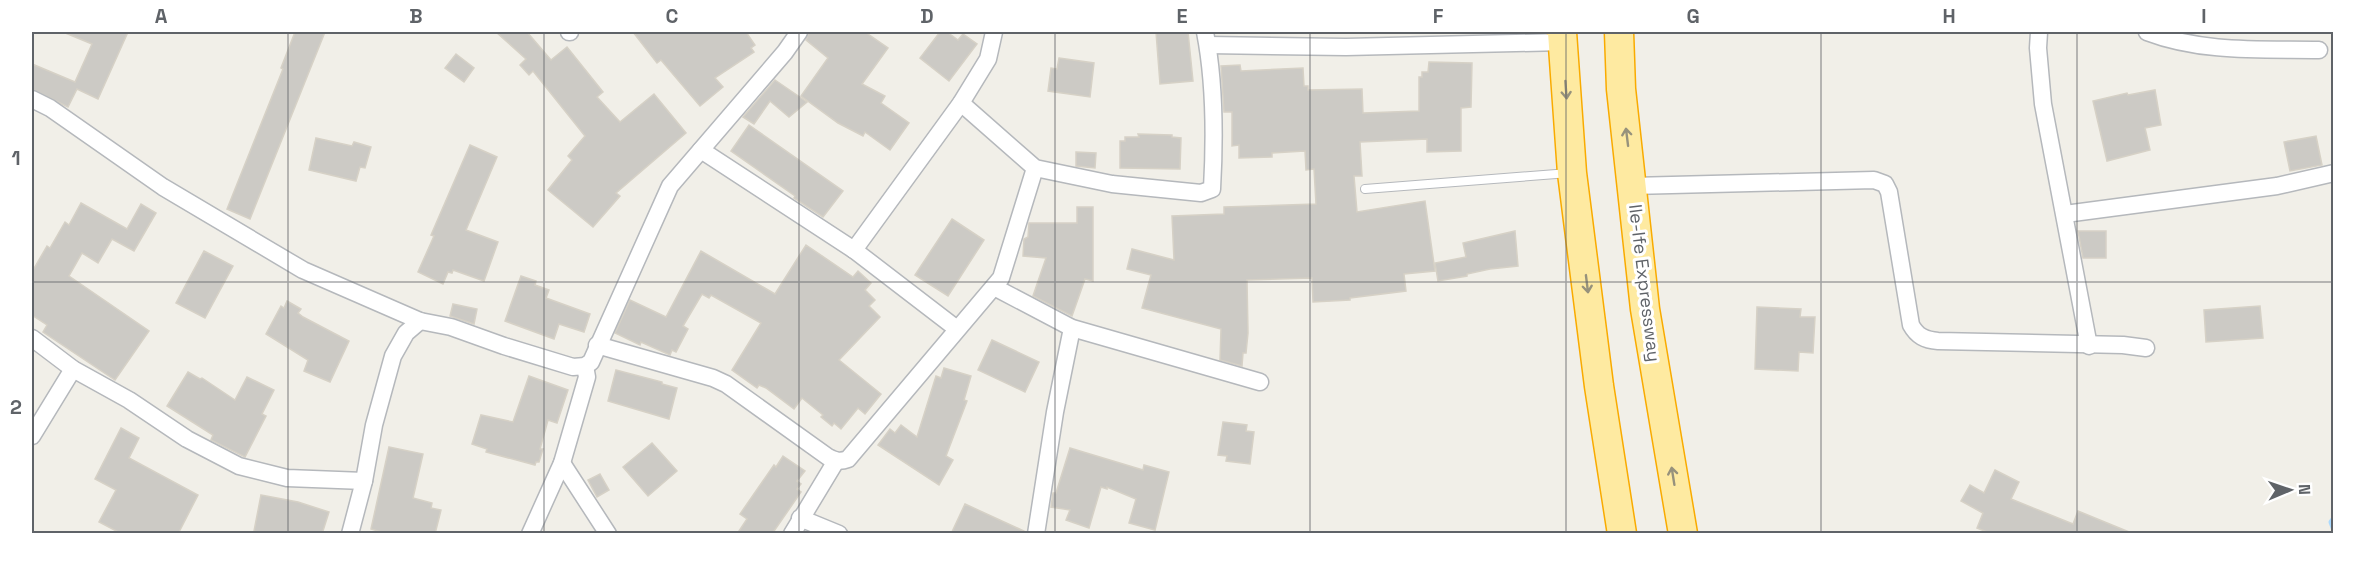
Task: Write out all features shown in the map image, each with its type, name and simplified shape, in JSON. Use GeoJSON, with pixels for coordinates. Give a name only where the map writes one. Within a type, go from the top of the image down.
{"type":"FeatureCollection","features":[{"type":"Feature","properties":{"kind":"highway","name":"Ile-Ife Expressway"},"geometry":{"type":"LineString","coordinates":[[1619,32],[1621,89],[1645,309],[1683,534]]}},
{"type":"Feature","properties":{"kind":"highway"},"geometry":{"type":"LineString","coordinates":[[1562,37],[1572,173],[1599,386],[1622,534]]}},
{"type":"Feature","properties":{"kind":"street"},"geometry":{"type":"LineString","coordinates":[[32,99],[50,108],[163,187],[303,270],[420,321],[451,327],[573,367],[585,366],[591,362],[670,186],[785,52],[799,32]]}},
{"type":"Feature","properties":{"kind":"street"},"geometry":{"type":"LineString","coordinates":[[854,250],[961,103],[988,59],[993,32]]}},
{"type":"Feature","properties":{"kind":"street"},"geometry":{"type":"LineString","coordinates":[[2039,32],[2043,104],[2089,346]]}},
{"type":"Feature","properties":{"kind":"street"},"geometry":{"type":"LineString","coordinates":[[2147,32],[2164,38],[2229,49],[2319,50]]}},
{"type":"Feature","properties":{"kind":"street"},"geometry":{"type":"LineString","coordinates":[[961,103],[1035,168],[1112,184],[1201,193],[1212,189],[1214,115],[1206,38],[1346,47],[1562,37]]}},
{"type":"Feature","properties":{"kind":"street"},"geometry":{"type":"LineString","coordinates":[[701,150],[854,250],[957,328]]}},
{"type":"Feature","properties":{"kind":"street"},"geometry":{"type":"LineString","coordinates":[[597,345],[720,381],[836,461],[848,459],[1001,278],[1035,168]]}},
{"type":"Feature","properties":{"kind":"street"},"geometry":{"type":"LineString","coordinates":[[2065,214],[2277,186],[2334,173]]}},
{"type":"Feature","properties":{"kind":"street"},"geometry":{"type":"LineString","coordinates":[[1632,186],[1874,180],[1886,184],[1889,192],[1911,325],[1916,335],[1929,341],[2146,348]]}},
{"type":"Feature","properties":{"kind":"street"},"geometry":{"type":"LineString","coordinates":[[994,286],[1072,328],[1260,382]]}},
{"type":"Feature","properties":{"kind":"street"},"geometry":{"type":"LineString","coordinates":[[350,534],[364,481],[374,425],[393,356],[406,333],[420,321]]}},
{"type":"Feature","properties":{"kind":"street"},"geometry":{"type":"LineString","coordinates":[[1036,534],[1055,412],[1072,328]]}},
{"type":"Feature","properties":{"kind":"street"},"geometry":{"type":"LineString","coordinates":[[32,338],[74,369],[129,400],[187,439],[239,466],[287,478],[364,481]]}},
{"type":"Feature","properties":{"kind":"street"},"geometry":{"type":"LineString","coordinates":[[530,534],[562,463],[587,377],[585,366]]}},
{"type":"Feature","properties":{"kind":"street"},"geometry":{"type":"LineString","coordinates":[[32,436],[74,369]]}},
{"type":"Feature","properties":{"kind":"street"},"geometry":{"type":"LineString","coordinates":[[792,534],[836,461]]}},
{"type":"Feature","properties":{"kind":"street"},"geometry":{"type":"LineString","coordinates":[[562,463],[608,534]]}},
{"type":"Feature","properties":{"kind":"street"},"geometry":{"type":"LineString","coordinates":[[800,518],[838,534]]}},
{"type":"Feature","properties":{"kind":"lane"},"geometry":{"type":"LineString","coordinates":[[1365,189],[1572,173]]}},
{"type":"Feature","properties":{"kind":"building"},"geometry":{"type":"Polygon","coordinates":[[[63,32],[128,32],[98,99],[77,89],[68,107],[32,89],[32,64],[75,82],[92,44],[63,32]]]}},
{"type":"Feature","properties":{"kind":"building"},"geometry":{"type":"Polygon","coordinates":[[[295,32],[325,32],[250,219],[227,209],[283,69],[281,68],[295,32]]]}},
{"type":"Feature","properties":{"kind":"building"},"geometry":{"type":"Polygon","coordinates":[[[496,32],[527,32],[551,60],[567,47],[603,92],[597,97],[620,122],[654,94],[686,133],[616,193],[620,196],[593,227],[548,190],[572,160],[568,156],[585,136],[533,71],[529,75],[520,65],[526,59],[496,32]]]}},
{"type":"Feature","properties":{"kind":"building"},"geometry":{"type":"Polygon","coordinates":[[[633,32],[746,32],[755,45],[751,48],[754,52],[715,78],[723,87],[700,106],[661,60],[657,63],[633,32]]]}},
{"type":"Feature","properties":{"kind":"building"},"geometry":{"type":"Polygon","coordinates":[[[809,32],[865,32],[888,48],[862,84],[885,96],[881,103],[909,123],[890,150],[865,132],[863,136],[838,123],[801,96],[828,58],[806,40],[809,32]]]}},
{"type":"Feature","properties":{"kind":"building"},"geometry":{"type":"Polygon","coordinates":[[[940,32],[947,32],[958,40],[963,34],[977,44],[949,81],[920,58],[940,32]]]}},
{"type":"Feature","properties":{"kind":"building"},"geometry":{"type":"Polygon","coordinates":[[[1156,32],[1188,32],[1193,81],[1160,84],[1156,32]]]}},
{"type":"Feature","properties":{"kind":"building"},"geometry":{"type":"Polygon","coordinates":[[[456,54],[474,68],[464,82],[445,68],[456,54]]]}},
{"type":"Feature","properties":{"kind":"building"},"geometry":{"type":"Polygon","coordinates":[[[1059,58],[1094,63],[1090,97],[1048,91],[1051,68],[1057,69],[1059,58]]]}},
{"type":"Feature","properties":{"kind":"building"},"geometry":{"type":"Polygon","coordinates":[[[1429,62],[1472,63],[1471,107],[1461,108],[1461,151],[1427,152],[1427,139],[1360,142],[1362,176],[1354,176],[1357,212],[1425,201],[1435,271],[1404,274],[1406,291],[1350,298],[1350,300],[1313,302],[1312,278],[1247,280],[1248,333],[1242,366],[1220,360],[1221,329],[1142,308],[1151,275],[1127,269],[1132,249],[1174,260],[1172,216],[1224,214],[1224,207],[1316,204],[1314,169],[1306,170],[1305,151],[1272,153],[1272,157],[1239,158],[1239,145],[1232,146],[1232,112],[1224,112],[1221,66],[1240,65],[1241,71],[1303,68],[1304,86],[1308,86],[1308,90],[1362,89],[1363,113],[1419,111],[1419,77],[1422,77],[1422,72],[1428,72],[1429,62]]]}},
{"type":"Feature","properties":{"kind":"building"},"geometry":{"type":"Polygon","coordinates":[[[775,80],[807,102],[789,117],[770,101],[754,124],[743,117],[775,80]]]}},
{"type":"Feature","properties":{"kind":"building"},"geometry":{"type":"Polygon","coordinates":[[[2155,90],[2161,125],[2145,128],[2150,150],[2107,161],[2093,101],[2127,93],[2128,95],[2155,90]]]}},
{"type":"Feature","properties":{"kind":"building"},"geometry":{"type":"Polygon","coordinates":[[[749,125],[843,191],[823,217],[731,151],[749,125]]]}},
{"type":"Feature","properties":{"kind":"building"},"geometry":{"type":"Polygon","coordinates":[[[1138,134],[1172,135],[1172,137],[1181,138],[1180,169],[1120,168],[1120,141],[1125,141],[1125,137],[1139,137],[1138,134]]]}},
{"type":"Feature","properties":{"kind":"building"},"geometry":{"type":"Polygon","coordinates":[[[2316,136],[2322,165],[2290,171],[2284,142],[2316,136]]]}},
{"type":"Feature","properties":{"kind":"building"},"geometry":{"type":"Polygon","coordinates":[[[316,138],[352,146],[354,142],[371,147],[365,168],[360,167],[356,181],[309,170],[316,138]]]}},
{"type":"Feature","properties":{"kind":"building"},"geometry":{"type":"Polygon","coordinates":[[[470,145],[497,157],[466,230],[498,242],[484,281],[453,270],[452,273],[448,272],[443,284],[418,272],[434,236],[431,235],[470,145]]]}},
{"type":"Feature","properties":{"kind":"building"},"geometry":{"type":"Polygon","coordinates":[[[1076,152],[1096,153],[1095,168],[1076,166],[1076,152]]]}},
{"type":"Feature","properties":{"kind":"building"},"geometry":{"type":"Polygon","coordinates":[[[81,203],[127,229],[141,204],[156,213],[134,251],[112,239],[98,263],[82,253],[69,276],[149,331],[115,380],[43,332],[47,325],[32,315],[32,272],[47,246],[50,248],[65,222],[69,225],[81,203]]]}},
{"type":"Feature","properties":{"kind":"building"},"geometry":{"type":"Polygon","coordinates":[[[1077,207],[1093,207],[1093,281],[1085,279],[1072,316],[1033,296],[1046,258],[1023,256],[1024,239],[1028,237],[1029,223],[1077,223],[1077,207]]]}},
{"type":"Feature","properties":{"kind":"building"},"geometry":{"type":"Polygon","coordinates":[[[952,219],[984,240],[948,296],[915,275],[952,219]]]}},
{"type":"Feature","properties":{"kind":"building"},"geometry":{"type":"Polygon","coordinates":[[[1515,231],[1518,266],[1490,269],[1438,281],[1435,263],[1466,257],[1463,243],[1515,231]]]}},
{"type":"Feature","properties":{"kind":"building"},"geometry":{"type":"Polygon","coordinates":[[[2078,231],[2106,231],[2106,258],[2083,258],[2078,231]]]}},
{"type":"Feature","properties":{"kind":"building"},"geometry":{"type":"Polygon","coordinates":[[[806,245],[853,277],[858,271],[871,283],[865,290],[875,300],[869,306],[880,317],[839,360],[881,394],[865,414],[858,408],[841,429],[834,423],[832,426],[821,417],[823,415],[802,398],[794,409],[766,388],[759,385],[757,388],[732,370],[761,323],[711,295],[709,298],[702,294],[683,326],[688,329],[676,352],[672,350],[670,355],[641,342],[640,345],[615,333],[630,300],[666,317],[701,251],[775,294],[806,245]]]}},
{"type":"Feature","properties":{"kind":"building"},"geometry":{"type":"Polygon","coordinates":[[[204,251],[233,266],[205,318],[176,303],[204,251]]]}},
{"type":"Feature","properties":{"kind":"building"},"geometry":{"type":"Polygon","coordinates":[[[521,276],[536,281],[535,285],[549,290],[546,298],[590,314],[584,332],[559,324],[554,339],[505,321],[521,276]]]}},
{"type":"Feature","properties":{"kind":"building"},"geometry":{"type":"Polygon","coordinates":[[[287,301],[301,309],[298,313],[303,317],[349,341],[330,382],[304,371],[308,360],[266,334],[281,306],[284,308],[287,301]]]}},
{"type":"Feature","properties":{"kind":"building"},"geometry":{"type":"Polygon","coordinates":[[[453,304],[477,309],[474,324],[450,316],[453,304]]]}},
{"type":"Feature","properties":{"kind":"building"},"geometry":{"type":"Polygon","coordinates":[[[2260,306],[2263,338],[2206,342],[2204,310],[2260,306]]]}},
{"type":"Feature","properties":{"kind":"building"},"geometry":{"type":"Polygon","coordinates":[[[1757,307],[1801,309],[1800,317],[1815,317],[1813,353],[1799,352],[1798,371],[1755,369],[1757,307]]]}},
{"type":"Feature","properties":{"kind":"building"},"geometry":{"type":"Polygon","coordinates":[[[992,340],[1039,362],[1025,392],[978,370],[992,340]]]}},
{"type":"Feature","properties":{"kind":"building"},"geometry":{"type":"Polygon","coordinates":[[[944,368],[971,376],[964,400],[967,401],[946,456],[953,460],[939,485],[878,445],[890,429],[895,433],[901,425],[917,437],[936,376],[941,378],[944,368]]]}},
{"type":"Feature","properties":{"kind":"building"},"geometry":{"type":"Polygon","coordinates":[[[616,370],[677,388],[669,419],[608,401],[616,370]]]}},
{"type":"Feature","properties":{"kind":"building"},"geometry":{"type":"Polygon","coordinates":[[[188,372],[202,378],[235,400],[247,377],[274,390],[262,414],[266,416],[245,457],[211,440],[213,435],[167,406],[188,372]]]}},
{"type":"Feature","properties":{"kind":"building"},"geometry":{"type":"Polygon","coordinates":[[[529,376],[568,390],[557,423],[548,420],[540,449],[543,449],[539,462],[535,465],[486,452],[487,449],[472,444],[481,415],[513,422],[529,376]]]}},
{"type":"Feature","properties":{"kind":"building"},"geometry":{"type":"Polygon","coordinates":[[[1223,422],[1247,425],[1246,431],[1254,432],[1250,464],[1226,461],[1227,456],[1218,455],[1223,422]]]}},
{"type":"Feature","properties":{"kind":"building"},"geometry":{"type":"Polygon","coordinates":[[[121,428],[139,438],[129,458],[198,495],[178,534],[122,534],[99,522],[116,490],[95,479],[121,428]]]}},
{"type":"Feature","properties":{"kind":"building"},"geometry":{"type":"Polygon","coordinates":[[[652,443],[677,471],[648,496],[623,467],[652,443]]]}},
{"type":"Feature","properties":{"kind":"building"},"geometry":{"type":"Polygon","coordinates":[[[389,447],[423,454],[413,498],[432,503],[431,508],[441,510],[435,534],[388,534],[371,529],[389,447]]]}},
{"type":"Feature","properties":{"kind":"building"},"geometry":{"type":"Polygon","coordinates":[[[1070,448],[1143,470],[1144,465],[1169,472],[1155,530],[1129,523],[1136,499],[1107,487],[1107,489],[1101,487],[1089,528],[1066,520],[1070,510],[1051,507],[1053,493],[1056,493],[1070,448]]]}},
{"type":"Feature","properties":{"kind":"building"},"geometry":{"type":"Polygon","coordinates":[[[783,456],[805,471],[797,481],[801,484],[797,489],[801,492],[772,534],[737,534],[747,519],[740,514],[774,465],[776,467],[783,456]]]}},
{"type":"Feature","properties":{"kind":"building"},"geometry":{"type":"Polygon","coordinates":[[[1995,470],[2019,482],[2011,499],[2073,524],[2078,511],[2134,534],[1992,534],[1977,528],[1983,513],[1961,501],[1970,485],[1984,493],[1995,470]]]}},
{"type":"Feature","properties":{"kind":"building"},"geometry":{"type":"Polygon","coordinates":[[[600,474],[609,490],[597,497],[588,480],[600,474]]]}},
{"type":"Feature","properties":{"kind":"building"},"geometry":{"type":"Polygon","coordinates":[[[261,495],[298,502],[329,512],[322,534],[265,534],[254,531],[261,495]]]}},
{"type":"Feature","properties":{"kind":"building"},"geometry":{"type":"Polygon","coordinates":[[[965,504],[1026,532],[1026,534],[951,534],[965,504]]]}},
{"type":"Feature","properties":{"kind":"waterway"},"geometry":{"type":"LineString","coordinates":[[2334,518],[2331,522],[2334,530]]}}]}
